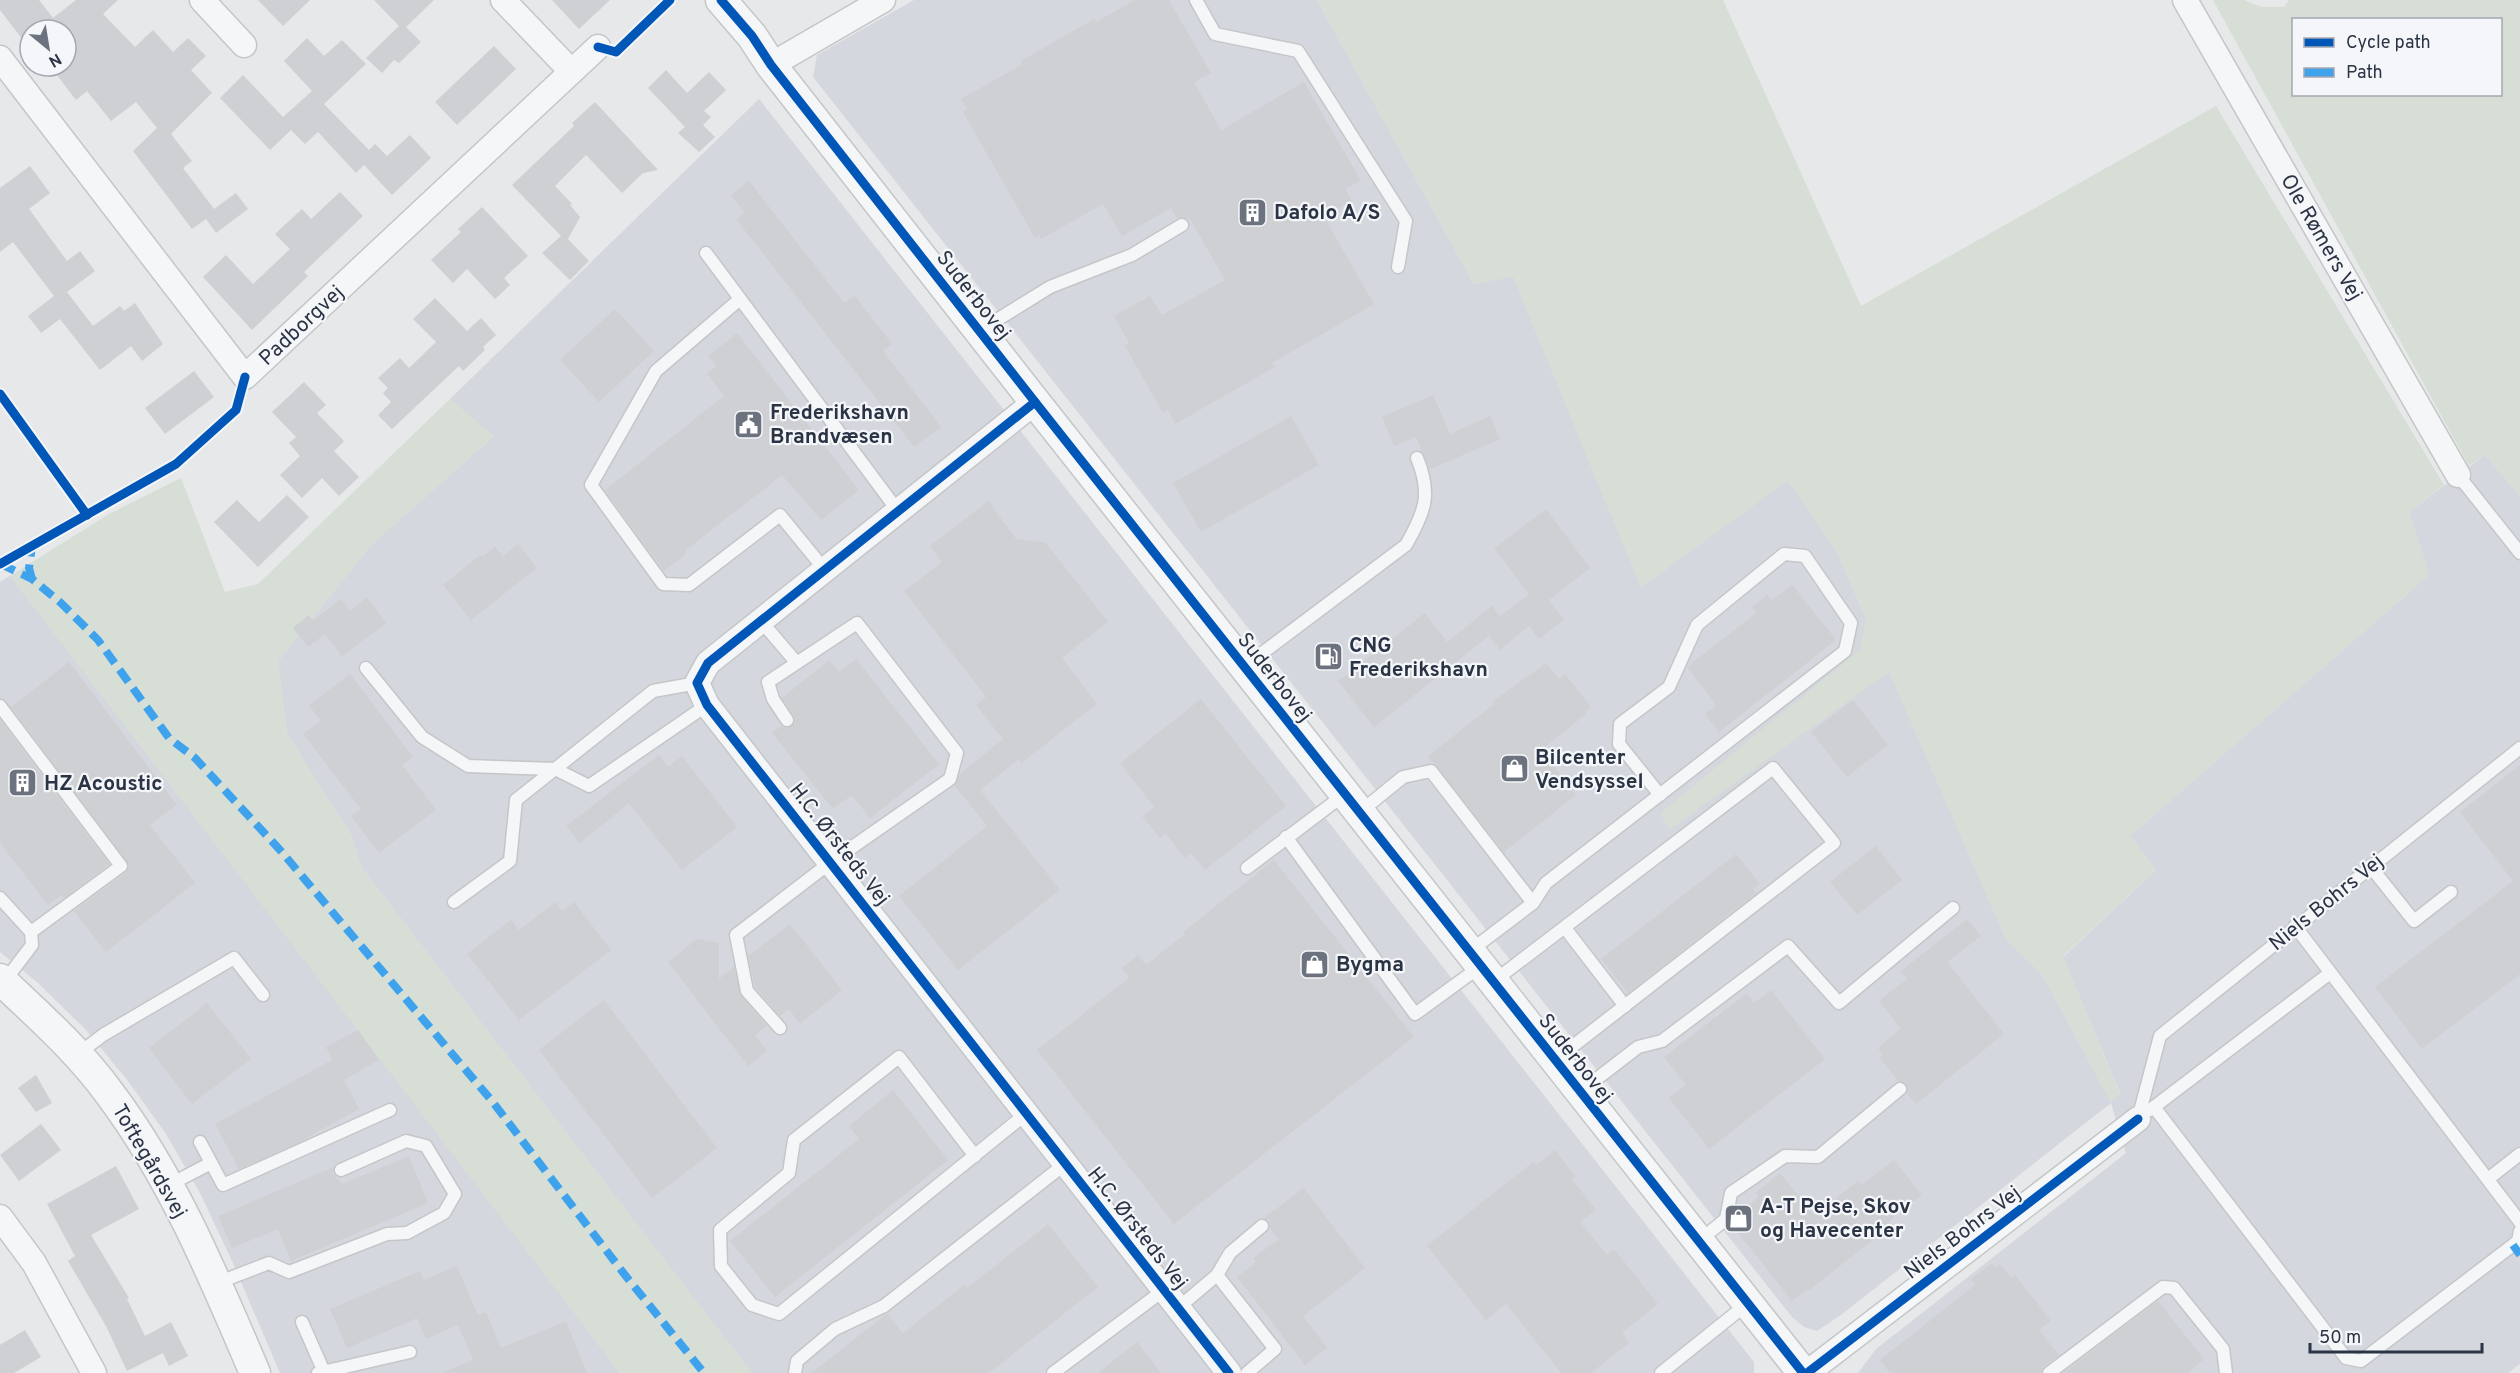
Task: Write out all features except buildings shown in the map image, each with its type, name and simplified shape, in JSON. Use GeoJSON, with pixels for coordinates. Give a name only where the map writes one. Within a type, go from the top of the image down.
{"type":"FeatureCollection","features":[{"type":"Feature","properties":{"kind":"street"},"geometry":{"type":"LineString","coordinates":[[202,0],[244,45]]}},
{"type":"Feature","properties":{"kind":"street"},"geometry":{"type":"LineString","coordinates":[[503,0],[571,70]]}},
{"type":"Feature","properties":{"kind":"street","name":"Suderbovej"},"geometry":{"type":"LineString","coordinates":[[721,0],[752,36],[771,65],[1244,667],[1805,1373]]}},
{"type":"Feature","properties":{"kind":"street"},"geometry":{"type":"LineString","coordinates":[[771,65],[883,0]]}},
{"type":"Feature","properties":{"kind":"street","name":"Ole Rømers Vej"},"geometry":{"type":"LineString","coordinates":[[2185,0],[2458,475]]}},
{"type":"Feature","properties":{"kind":"street","name":"Padborgvej"},"geometry":{"type":"LineString","coordinates":[[0,58],[245,377],[598,47]]}},
{"type":"Feature","properties":{"kind":"street"},"geometry":{"type":"LineString","coordinates":[[697,682],[708,663],[1035,402]]}},
{"type":"Feature","properties":{"kind":"street","name":"H.C. Ørsteds Vej"},"geometry":{"type":"LineString","coordinates":[[697,682],[707,705],[1229,1373]]}},
{"type":"Feature","properties":{"kind":"street","name":"Toftegårdsvej"},"geometry":{"type":"LineString","coordinates":[[2,980],[77,1055],[110,1093],[147,1149],[217,1283],[255,1373]]}},
{"type":"Feature","properties":{"kind":"street","name":"Niels Bohrs Vej"},"geometry":{"type":"LineString","coordinates":[[1805,1373],[2146,1113]]}},
{"type":"Feature","properties":{"kind":"street"},"geometry":{"type":"LineString","coordinates":[[0,1218],[34,1263],[94,1373]]}},
{"type":"Feature","properties":{"kind":"lane"},"geometry":{"type":"LineString","coordinates":[[1196,0],[1215,34],[1298,51],[1406,220],[1398,267]]}},
{"type":"Feature","properties":{"kind":"lane"},"geometry":{"type":"LineString","coordinates":[[979,331],[1050,287],[1132,255],[1182,225]]}},
{"type":"Feature","properties":{"kind":"lane"},"geometry":{"type":"LineString","coordinates":[[706,253],[898,511]]}},
{"type":"Feature","properties":{"kind":"lane"},"geometry":{"type":"LineString","coordinates":[[740,299],[656,371],[591,485],[663,584],[689,585],[780,516],[825,570]]}},
{"type":"Feature","properties":{"kind":"lane"},"geometry":{"type":"LineString","coordinates":[[1244,667],[1406,545],[1418,524],[1425,504],[1426,488],[1417,458]]}},
{"type":"Feature","properties":{"kind":"lane"},"geometry":{"type":"LineString","coordinates":[[2458,475],[2520,553]]}},
{"type":"Feature","properties":{"kind":"lane"},"geometry":{"type":"LineString","coordinates":[[1481,966],[1533,903],[1546,883],[1660,795],[1845,651],[1851,623],[1805,556],[1784,554],[1697,625],[1669,687],[1620,724],[1619,744],[1660,795]]}},
{"type":"Feature","properties":{"kind":"lane"},"geometry":{"type":"LineString","coordinates":[[761,621],[796,662]]}},
{"type":"Feature","properties":{"kind":"lane"},"geometry":{"type":"LineString","coordinates":[[780,1028],[747,992],[736,935],[831,862],[950,779],[957,753],[857,623],[768,682],[773,699],[787,720]]}},
{"type":"Feature","properties":{"kind":"lane"},"geometry":{"type":"LineString","coordinates":[[366,668],[422,737],[468,766],[555,769],[590,786],[707,705]]}},
{"type":"Feature","properties":{"kind":"lane"},"geometry":{"type":"LineString","coordinates":[[454,903],[510,861],[516,800],[653,691],[697,682]]}},
{"type":"Feature","properties":{"kind":"lane"},"geometry":{"type":"LineString","coordinates":[[0,706],[122,866],[31,932]]}},
{"type":"Feature","properties":{"kind":"lane","name":"Niels Bohrs Vej"},"geometry":{"type":"LineString","coordinates":[[2146,1113],[2160,1036],[2520,747]]}},
{"type":"Feature","properties":{"kind":"lane"},"geometry":{"type":"LineString","coordinates":[[1286,837],[1415,1014],[1481,966],[1564,928],[1773,768],[1834,843],[1555,1060]]}},
{"type":"Feature","properties":{"kind":"lane"},"geometry":{"type":"LineString","coordinates":[[1247,868],[1286,837],[1403,777],[1431,771],[1533,903]]}},
{"type":"Feature","properties":{"kind":"lane"},"geometry":{"type":"LineString","coordinates":[[2370,866],[2414,921],[2451,892]]}},
{"type":"Feature","properties":{"kind":"lane"},"geometry":{"type":"LineString","coordinates":[[0,898],[31,932],[32,945],[2,980]]}},
{"type":"Feature","properties":{"kind":"lane"},"geometry":{"type":"LineString","coordinates":[[1580,1092],[1638,1047],[1662,1041],[1788,946],[1839,1003],[1953,908]]}},
{"type":"Feature","properties":{"kind":"lane"},"geometry":{"type":"LineString","coordinates":[[2295,926],[2520,1222]]}},
{"type":"Feature","properties":{"kind":"lane"},"geometry":{"type":"LineString","coordinates":[[1564,928],[1625,1006]]}},
{"type":"Feature","properties":{"kind":"lane"},"geometry":{"type":"LineString","coordinates":[[77,1055],[103,1035],[234,958],[263,995]]}},
{"type":"Feature","properties":{"kind":"lane"},"geometry":{"type":"LineString","coordinates":[[2330,973],[2146,1113],[2346,1358],[2361,1361],[2518,1241],[2520,1231]]}},
{"type":"Feature","properties":{"kind":"lane"},"geometry":{"type":"LineString","coordinates":[[975,1156],[899,1057],[794,1140],[789,1173],[720,1230],[721,1266],[752,1305],[779,1314],[975,1156],[1027,1113]]}},
{"type":"Feature","properties":{"kind":"lane"},"geometry":{"type":"LineString","coordinates":[[1699,1241],[1726,1219],[1731,1193],[1785,1156],[1818,1157],[1900,1089]]}},
{"type":"Feature","properties":{"kind":"lane"},"geometry":{"type":"LineString","coordinates":[[200,1142],[223,1185],[390,1110]]}},
{"type":"Feature","properties":{"kind":"lane"},"geometry":{"type":"LineString","coordinates":[[217,1283],[269,1263],[289,1272],[387,1234],[407,1233],[444,1213],[455,1194],[426,1146],[406,1141],[341,1170]]}},
{"type":"Feature","properties":{"kind":"lane"},"geometry":{"type":"LineString","coordinates":[[2488,1179],[2520,1154]]}},
{"type":"Feature","properties":{"kind":"lane"},"geometry":{"type":"LineString","coordinates":[[168,1186],[211,1163]]}},
{"type":"Feature","properties":{"kind":"lane"},"geometry":{"type":"LineString","coordinates":[[795,1373],[797,1361],[835,1329],[884,1306],[1065,1164]]}},
{"type":"Feature","properties":{"kind":"lane"},"geometry":{"type":"LineString","coordinates":[[1053,1373],[1171,1299],[1217,1275],[1230,1253],[1262,1226]]}},
{"type":"Feature","properties":{"kind":"lane"},"geometry":{"type":"LineString","coordinates":[[1217,1275],[1275,1349],[1247,1373]]}},
{"type":"Feature","properties":{"kind":"lane"},"geometry":{"type":"LineString","coordinates":[[2049,1373],[2163,1287],[2174,1288],[2223,1349],[2226,1373]]}},
{"type":"Feature","properties":{"kind":"lane"},"geometry":{"type":"LineString","coordinates":[[1661,1373],[1748,1304]]}},
{"type":"Feature","properties":{"kind":"lane"},"geometry":{"type":"LineString","coordinates":[[302,1322],[321,1372],[410,1352]]}},
{"type":"Feature","properties":{"kind":"shaded area"},"geometry":{"type":"Polygon","coordinates":[[[914,0],[1317,0],[1474,284],[1513,276],[1641,587],[1788,480],[1838,554],[2006,939],[2042,974],[2111,1102],[2120,1093],[2063,957],[2156,870],[2130,836],[2429,575],[2409,512],[2485,455],[2520,496],[2520,1364],[2508,1373],[1858,1373],[1876,1349],[2126,1153],[2111,1103],[1841,1315],[1817,1331],[1804,1327],[1792,1317],[813,77],[817,55],[914,0]]]}},
{"type":"Feature","properties":{"kind":"shaded area"},"geometry":{"type":"Polygon","coordinates":[[[1317,0],[1723,0],[1861,306],[2216,106],[2444,485],[2409,512],[2429,575],[2130,836],[2156,870],[2063,956],[2120,1094],[2111,1102],[2042,974],[2006,939],[1889,672],[1669,830],[1660,813],[1860,650],[1866,618],[1838,554],[1788,480],[1641,588],[1513,277],[1474,284],[1317,0]]]}},
{"type":"Feature","properties":{"kind":"shaded area"},"geometry":{"type":"Polygon","coordinates":[[[2213,0],[2244,0],[2261,7],[2284,7],[2289,0],[2520,0],[2520,496],[2485,455],[2469,466],[2213,0]]]}},
{"type":"Feature","properties":{"kind":"shaded area"},"geometry":{"type":"Polygon","coordinates":[[[759,99],[1754,1362],[1754,1373],[752,1373],[744,1363],[361,867],[351,835],[287,734],[278,661],[372,544],[493,437],[450,399],[759,99]]]}},
{"type":"Feature","properties":{"kind":"shaded area"},"geometry":{"type":"Polygon","coordinates":[[[450,399],[494,436],[372,544],[278,661],[287,734],[351,835],[361,867],[752,1373],[620,1373],[10,576],[109,514],[181,478],[225,592],[258,584],[450,399]]]}},
{"type":"Feature","properties":{"kind":"shaded area"},"geometry":{"type":"Polygon","coordinates":[[[10,576],[233,864],[620,1373],[280,1373],[200,1193],[166,1134],[128,1081],[86,1030],[37,982],[0,952],[0,582],[10,576]]]}},
{"type":"Feature","properties":{"kind":"marked path"},"geometry":{"type":"LineString","coordinates":[[32,546],[29,568],[32,579]]}},
{"type":"Feature","properties":{"kind":"marked path"},"geometry":{"type":"LineString","coordinates":[[1,564],[32,579],[61,603],[98,640],[169,738],[195,758],[280,850],[492,1101],[625,1275],[704,1373]]}},
{"type":"Feature","properties":{"kind":"marked path"},"geometry":{"type":"LineString","coordinates":[[2513,1245],[2520,1255]]}},
{"type":"Feature","properties":{"kind":"cycle path"},"geometry":{"type":"LineString","coordinates":[[598,47],[616,52],[670,0]]}},
{"type":"Feature","properties":{"kind":"cycle path"},"geometry":{"type":"LineString","coordinates":[[721,0],[752,36],[771,65],[1035,402],[1803,1373]]}},
{"type":"Feature","properties":{"kind":"cycle path"},"geometry":{"type":"LineString","coordinates":[[0,564],[176,464],[236,410],[245,377]]}},
{"type":"Feature","properties":{"kind":"cycle path"},"geometry":{"type":"LineString","coordinates":[[0,394],[87,515]]}},
{"type":"Feature","properties":{"kind":"cycle path"},"geometry":{"type":"LineString","coordinates":[[1035,402],[708,663],[697,683],[707,705],[1229,1373]]}},
{"type":"Feature","properties":{"kind":"cycle path"},"geometry":{"type":"LineString","coordinates":[[1807,1373],[2138,1119]]}},
{"type":"Feature","properties":{"kind":"place","name":"Dafolo A/S"},"geometry":{"type":"Point","coordinates":[1253,212]}},
{"type":"Feature","properties":{"kind":"place","name":"Frederikshavn Brandvæsen"},"geometry":{"type":"Point","coordinates":[749,424]}},
{"type":"Feature","properties":{"kind":"place","name":"CNG Frederikshavn"},"geometry":{"type":"Point","coordinates":[1328,657]}},
{"type":"Feature","properties":{"kind":"place","name":"Bilcenter Vendsyssel"},"geometry":{"type":"Point","coordinates":[1514,769]}},
{"type":"Feature","properties":{"kind":"place","name":"HZ Acoustic"},"geometry":{"type":"Point","coordinates":[23,783]}},
{"type":"Feature","properties":{"kind":"place","name":"Bygma"},"geometry":{"type":"Point","coordinates":[1315,964]}},
{"type":"Feature","properties":{"kind":"place","name":"A-T Pejse, Skov og Havecenter"},"geometry":{"type":"Point","coordinates":[1739,1218]}}]}
